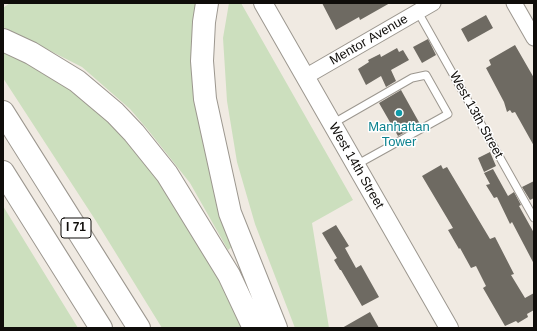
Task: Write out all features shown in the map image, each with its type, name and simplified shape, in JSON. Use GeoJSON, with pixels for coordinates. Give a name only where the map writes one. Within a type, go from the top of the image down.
{"type":"FeatureCollection","features":[{"type":"Feature","properties":{"kind":"highway"},"geometry":{"type":"LineString","coordinates":[[207,3],[204,22],[202,61],[205,99],[230,213],[276,328]]}},
{"type":"Feature","properties":{"kind":"highway"},"geometry":{"type":"LineString","coordinates":[[8,42],[31,52],[77,81],[115,113],[134,133],[167,174],[229,275],[254,328]]}},
{"type":"Feature","properties":{"kind":"highway","name":"I 71"},"geometry":{"type":"LineString","coordinates":[[8,120],[139,328]]}},
{"type":"Feature","properties":{"kind":"highway","name":"I 71"},"geometry":{"type":"LineString","coordinates":[[3,172],[100,328]]}},
{"type":"Feature","properties":{"kind":"street","name":"West 14th Street"},"geometry":{"type":"LineString","coordinates":[[263,3],[449,328]]}},
{"type":"Feature","properties":{"kind":"street","name":"Mentor Avenue"},"geometry":{"type":"LineString","coordinates":[[305,77],[433,3]]}},
{"type":"Feature","properties":{"kind":"street"},"geometry":{"type":"LineString","coordinates":[[514,3],[534,38]]}},
{"type":"Feature","properties":{"kind":"lane","name":"West 13th Street"},"geometry":{"type":"LineString","coordinates":[[418,12],[534,218]]}},
{"type":"Feature","properties":{"kind":"lane"},"geometry":{"type":"LineString","coordinates":[[332,124],[412,78],[426,75],[448,114],[355,165]]}},
{"type":"Feature","properties":{"kind":"green space"},"geometry":{"type":"Polygon","coordinates":[[[10,3],[197,3],[234,245],[228,250],[190,183],[130,109],[82,67],[3,27],[3,8],[10,3]]]}},
{"type":"Feature","properties":{"kind":"green space"},"geometry":{"type":"Polygon","coordinates":[[[229,3],[241,3],[353,200],[312,223],[329,328],[295,328],[255,224],[237,162],[227,101],[223,38],[229,3]]]}},
{"type":"Feature","properties":{"kind":"green space"},"geometry":{"type":"Polygon","coordinates":[[[3,50],[53,74],[101,112],[155,172],[200,239],[246,328],[162,328],[96,221],[3,78],[3,50]]]}},
{"type":"Feature","properties":{"kind":"green space"},"geometry":{"type":"Polygon","coordinates":[[[3,206],[78,328],[3,328],[3,206]]]}},
{"type":"Feature","properties":{"kind":"building"},"geometry":{"type":"Polygon","coordinates":[[[322,3],[390,3],[360,20],[359,17],[336,30],[322,3]]]}},
{"type":"Feature","properties":{"kind":"building"},"geometry":{"type":"Polygon","coordinates":[[[486,15],[493,28],[468,42],[461,29],[486,15]]]}},
{"type":"Feature","properties":{"kind":"building"},"geometry":{"type":"Polygon","coordinates":[[[428,39],[436,55],[422,63],[413,47],[428,39]]]}},
{"type":"Feature","properties":{"kind":"building"},"geometry":{"type":"Polygon","coordinates":[[[515,45],[534,78],[534,146],[515,112],[512,113],[510,110],[507,112],[504,102],[486,68],[491,65],[489,60],[515,45]]]}},
{"type":"Feature","properties":{"kind":"building"},"geometry":{"type":"Polygon","coordinates":[[[397,48],[399,52],[403,50],[409,60],[391,70],[396,81],[386,87],[381,76],[366,85],[358,69],[369,62],[368,60],[380,54],[381,57],[397,48]]]}},
{"type":"Feature","properties":{"kind":"building","name":"Manhattan Tower"},"geometry":{"type":"Polygon","coordinates":[[[401,90],[420,124],[398,136],[379,103],[401,90]]]}},
{"type":"Feature","properties":{"kind":"building"},"geometry":{"type":"Polygon","coordinates":[[[490,152],[496,166],[484,172],[478,158],[490,152]]]}},
{"type":"Feature","properties":{"kind":"building"},"geometry":{"type":"Polygon","coordinates":[[[441,165],[443,169],[447,167],[490,239],[495,237],[514,274],[511,275],[525,298],[534,293],[534,310],[527,314],[528,317],[518,323],[516,321],[505,326],[483,288],[486,286],[476,266],[471,268],[448,230],[453,228],[422,176],[441,165]]]}},
{"type":"Feature","properties":{"kind":"building"},"geometry":{"type":"Polygon","coordinates":[[[493,169],[508,196],[514,192],[521,205],[519,206],[534,233],[534,264],[512,222],[510,224],[497,197],[494,198],[486,185],[490,184],[484,173],[493,169]]]}},
{"type":"Feature","properties":{"kind":"building"},"geometry":{"type":"Polygon","coordinates":[[[534,181],[534,198],[530,200],[522,187],[534,181]]]}},
{"type":"Feature","properties":{"kind":"building"},"geometry":{"type":"Polygon","coordinates":[[[336,225],[349,246],[345,248],[356,268],[361,265],[379,297],[362,306],[334,260],[337,258],[322,233],[336,225]]]}},
{"type":"Feature","properties":{"kind":"building"},"geometry":{"type":"Polygon","coordinates":[[[370,312],[379,328],[342,328],[370,312]]]}},
{"type":"Feature","properties":{"kind":"place","name":"Manhattan Tower"},"geometry":{"type":"Point","coordinates":[399,113]}}]}
